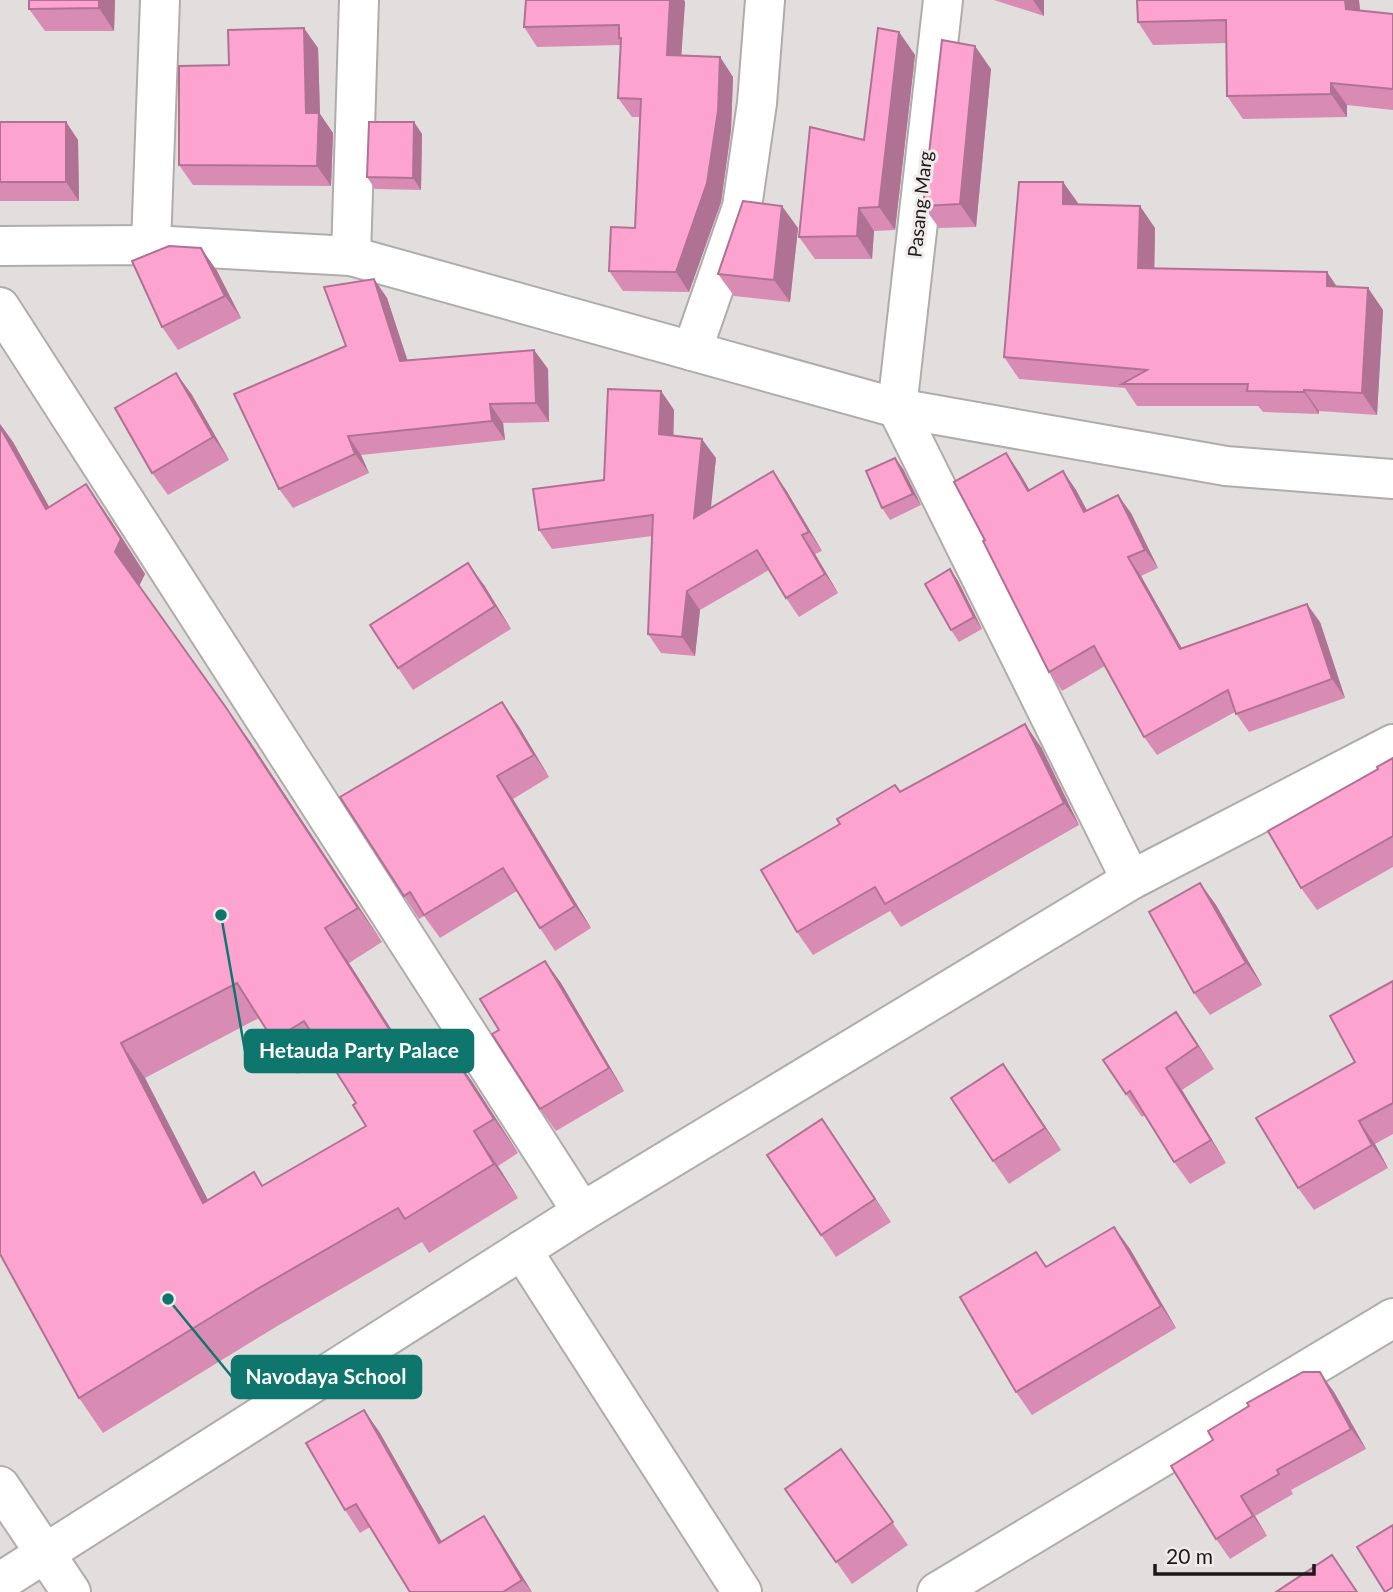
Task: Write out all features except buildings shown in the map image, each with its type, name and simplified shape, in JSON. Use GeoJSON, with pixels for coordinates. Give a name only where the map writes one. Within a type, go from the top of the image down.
{"type":"FeatureCollection","features":[{"type":"Feature","properties":{"kind":"street"},"geometry":{"type":"LineString","coordinates":[[151,245],[160,0]]}},
{"type":"Feature","properties":{"kind":"street"},"geometry":{"type":"LineString","coordinates":[[352,256],[359,0]]}},
{"type":"Feature","properties":{"kind":"street"},"geometry":{"type":"LineString","coordinates":[[692,351],[742,207],[757,103],[765,0]]}},
{"type":"Feature","properties":{"kind":"street","name":"Pasang Marg"},"geometry":{"type":"LineString","coordinates":[[897,408],[943,0]]}},
{"type":"Feature","properties":{"kind":"street"},"geometry":{"type":"LineString","coordinates":[[0,246],[151,245],[352,256],[897,408],[1226,466],[1393,479]]}},
{"type":"Feature","properties":{"kind":"street"},"geometry":{"type":"LineString","coordinates":[[0,307],[582,1212]]}},
{"type":"Feature","properties":{"kind":"street"},"geometry":{"type":"LineString","coordinates":[[897,408],[1131,880]]}},
{"type":"Feature","properties":{"kind":"street"},"geometry":{"type":"LineString","coordinates":[[0,1582],[582,1212],[1131,880],[1393,744]]}},
{"type":"Feature","properties":{"kind":"street"},"geometry":{"type":"LineString","coordinates":[[522,1250],[742,1592]]}},
{"type":"Feature","properties":{"kind":"street"},"geometry":{"type":"LineString","coordinates":[[937,1592],[1393,1318]]}},
{"type":"Feature","properties":{"kind":"street"},"geometry":{"type":"LineString","coordinates":[[0,1486],[71,1592]]}},
{"type":"Feature","properties":{"kind":"place","name":"Hetauda Party Palace"},"geometry":{"type":"Point","coordinates":[221,915]}},
{"type":"Feature","properties":{"kind":"place","name":"Navodaya School"},"geometry":{"type":"Point","coordinates":[168,1299]}}]}
